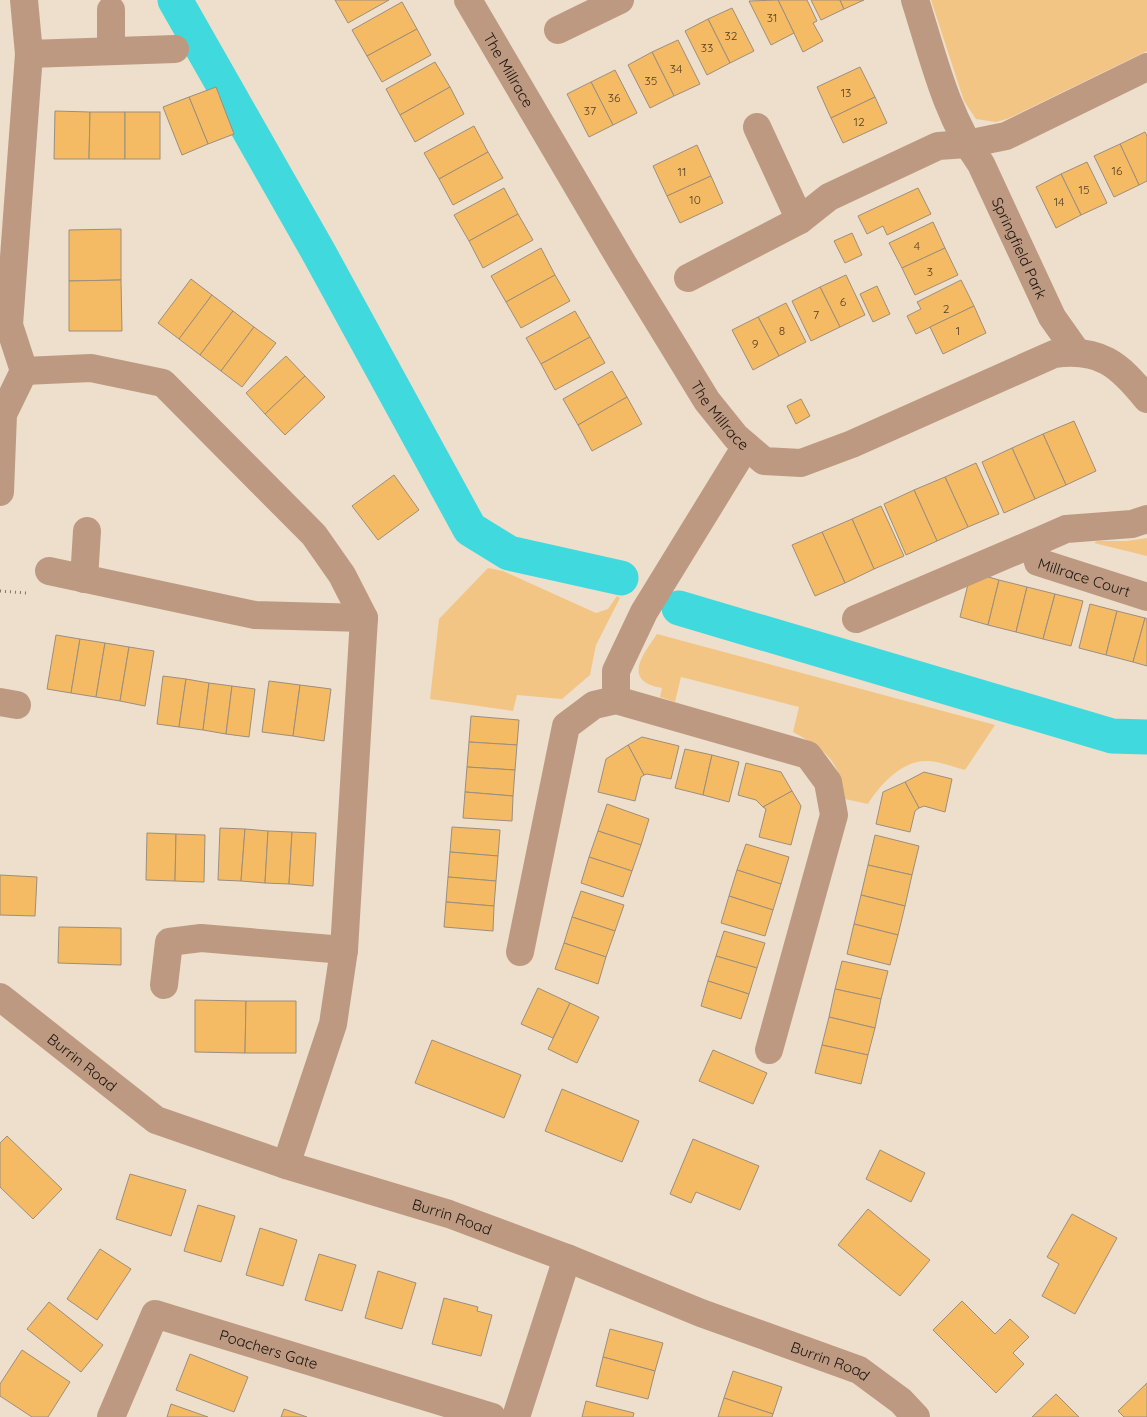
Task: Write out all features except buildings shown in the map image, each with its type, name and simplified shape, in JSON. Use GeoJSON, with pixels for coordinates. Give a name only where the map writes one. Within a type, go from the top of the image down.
{"type":"FeatureCollection","features":[{"type":"Feature","properties":{"kind":"street"},"geometry":{"type":"LineString","coordinates":[[0,492],[3,414],[24,371],[9,325],[29,54],[24,0]]}},
{"type":"Feature","properties":{"kind":"street","name":"The Millrace"},"geometry":{"type":"LineString","coordinates":[[468,0],[622,262],[708,401],[736,437],[764,461],[801,463],[852,444],[1054,354],[1076,351],[1108,359],[1134,383],[1147,399]]}},
{"type":"Feature","properties":{"kind":"street"},"geometry":{"type":"LineString","coordinates":[[558,30],[620,0]]}},
{"type":"Feature","properties":{"kind":"street","name":"Springfield Park"},"geometry":{"type":"LineString","coordinates":[[915,0],[954,119],[967,144],[981,164],[1052,317],[1076,351]]}},
{"type":"Feature","properties":{"kind":"street"},"geometry":{"type":"LineString","coordinates":[[111,10],[111,51]]}},
{"type":"Feature","properties":{"kind":"street"},"geometry":{"type":"LineString","coordinates":[[29,54],[175,49]]}},
{"type":"Feature","properties":{"kind":"street"},"geometry":{"type":"LineString","coordinates":[[688,278],[800,220],[828,197],[938,146],[967,144],[1006,136],[1147,67]]}},
{"type":"Feature","properties":{"kind":"street"},"geometry":{"type":"LineString","coordinates":[[757,127],[800,220]]}},
{"type":"Feature","properties":{"kind":"street"},"geometry":{"type":"LineString","coordinates":[[24,371],[91,368],[164,384],[314,535],[342,576],[364,618],[344,950],[333,1024],[286,1165]]}},
{"type":"Feature","properties":{"kind":"street"},"geometry":{"type":"LineString","coordinates":[[616,700],[616,672],[644,612],[668,569],[746,446]]}},
{"type":"Feature","properties":{"kind":"street","name":"Millrace Court"},"geometry":{"type":"LineString","coordinates":[[1147,519],[1132,524],[1066,529],[1034,543],[1038,562],[1147,597]]}},
{"type":"Feature","properties":{"kind":"street"},"geometry":{"type":"LineString","coordinates":[[84,579],[87,531]]}},
{"type":"Feature","properties":{"kind":"street"},"geometry":{"type":"LineString","coordinates":[[856,619],[1034,543]]}},
{"type":"Feature","properties":{"kind":"street"},"geometry":{"type":"LineString","coordinates":[[49,571],[255,615],[364,618]]}},
{"type":"Feature","properties":{"kind":"street"},"geometry":{"type":"LineString","coordinates":[[520,952],[566,726],[594,704],[616,700],[808,755],[828,782],[834,815],[769,1050]]}},
{"type":"Feature","properties":{"kind":"street"},"geometry":{"type":"LineString","coordinates":[[164,985],[169,942],[201,938],[344,950]]}},
{"type":"Feature","properties":{"kind":"street","name":"Burrin Road"},"geometry":{"type":"LineString","coordinates":[[0,997],[156,1120],[286,1165],[449,1214],[567,1258],[701,1313],[859,1370],[901,1401],[916,1417]]}},
{"type":"Feature","properties":{"kind":"street"},"geometry":{"type":"LineString","coordinates":[[516,1417],[567,1258]]}},
{"type":"Feature","properties":{"kind":"street","name":"Poachers Gate"},"geometry":{"type":"LineString","coordinates":[[111,1417],[155,1314],[492,1417]]}},
{"type":"Feature","properties":{"kind":"shaded area"},"geometry":{"type":"Polygon","coordinates":[[[931,0],[1147,0],[1147,51],[1007,119],[996,122],[976,119],[964,101],[931,0]]]}},
{"type":"Feature","properties":{"kind":"shaded area"},"geometry":{"type":"Polygon","coordinates":[[[1147,538],[1147,556],[1094,543],[1097,541],[1127,541],[1147,538]]]}},
{"type":"Feature","properties":{"kind":"shaded area"},"geometry":{"type":"Polygon","coordinates":[[[488,568],[503,571],[596,613],[608,609],[617,596],[620,598],[596,645],[590,675],[562,699],[517,695],[513,711],[430,699],[439,619],[488,568]]]}},
{"type":"Feature","properties":{"kind":"shaded area"},"geometry":{"type":"Polygon","coordinates":[[[657,634],[995,725],[965,770],[936,762],[917,762],[892,775],[868,804],[845,799],[835,765],[822,751],[793,732],[799,707],[681,677],[675,702],[660,697],[662,688],[650,685],[642,680],[639,674],[641,659],[657,634]]]}},
{"type":"Feature","properties":{"kind":"waterway"},"geometry":{"type":"LineString","coordinates":[[175,0],[319,253],[470,529],[509,553],[621,578]]}},
{"type":"Feature","properties":{"kind":"waterway"},"geometry":{"type":"LineString","coordinates":[[679,608],[1112,736],[1147,737]]}}]}
